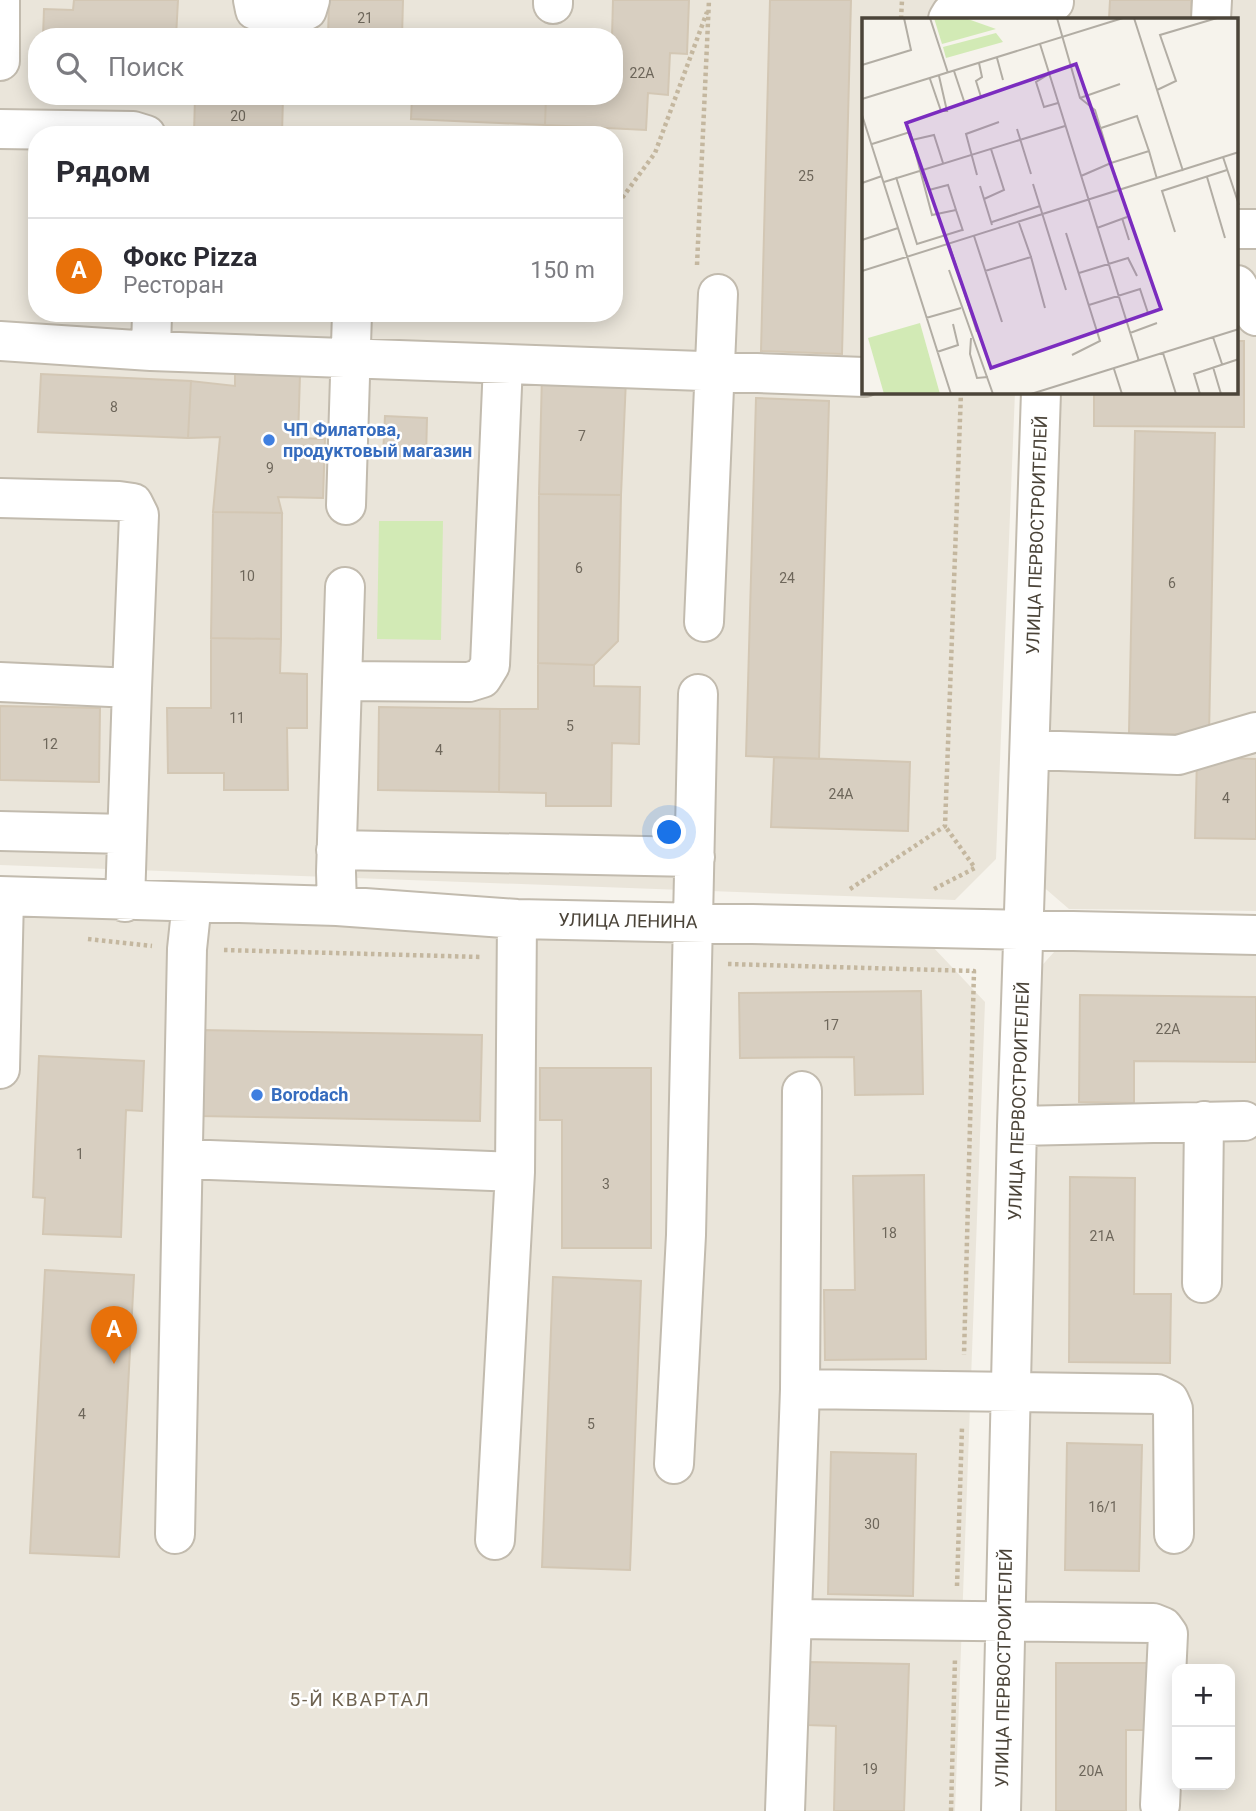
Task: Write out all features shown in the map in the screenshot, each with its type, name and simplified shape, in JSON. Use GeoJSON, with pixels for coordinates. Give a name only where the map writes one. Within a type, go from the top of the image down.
{"type":"FeatureCollection","features":[{"type":"Feature","properties":{"kind":"street"},"geometry":{"type":"LineString","coordinates":[[0,61],[1,0]]}},
{"type":"Feature","properties":{"kind":"street"},"geometry":{"type":"LineString","coordinates":[[253,0],[255,10],[261,12],[298,14],[307,10],[310,0]]}},
{"type":"Feature","properties":{"kind":"street"},"geometry":{"type":"LineString","coordinates":[[1212,0],[1212,18]]}},
{"type":"Feature","properties":{"kind":"street"},"geometry":{"type":"LineString","coordinates":[[949,18],[961,8],[1054,7]]}},
{"type":"Feature","properties":{"kind":"street"},"geometry":{"type":"LineString","coordinates":[[0,129],[28,129]]}},
{"type":"Feature","properties":{"kind":"street"},"geometry":{"type":"LineString","coordinates":[[1238,229],[1256,229]]}},
{"type":"Feature","properties":{"kind":"street"},"geometry":{"type":"LineString","coordinates":[[1238,287],[1256,316]]}},
{"type":"Feature","properties":{"kind":"street"},"geometry":{"type":"LineString","coordinates":[[704,622],[718,294]]}},
{"type":"Feature","properties":{"kind":"street"},"geometry":{"type":"LineString","coordinates":[[151,351],[152,322]]}},
{"type":"Feature","properties":{"kind":"street"},"geometry":{"type":"LineString","coordinates":[[345,505],[352,322]]}},
{"type":"Feature","properties":{"kind":"street"},"geometry":{"type":"LineString","coordinates":[[0,341],[151,351],[862,377]]}},
{"type":"Feature","properties":{"kind":"street"},"geometry":{"type":"LineString","coordinates":[[342,681],[469,682],[482,678],[490,665],[503,364]]}},
{"type":"Feature","properties":{"kind":"street","name":"УЛИЦА ПЕРВОСТРОИТЕЛЕЙ"},"geometry":{"type":"LineString","coordinates":[[1001,1811],[1017,1126],[1041,394]]}},
{"type":"Feature","properties":{"kind":"street"},"geometry":{"type":"LineString","coordinates":[[0,498],[133,503],[139,515],[125,902]]}},
{"type":"Feature","properties":{"kind":"street"},"geometry":{"type":"LineString","coordinates":[[337,906],[345,587]]}},
{"type":"Feature","properties":{"kind":"street"},"geometry":{"type":"LineString","coordinates":[[0,682],[132,688]]}},
{"type":"Feature","properties":{"kind":"street"},"geometry":{"type":"LineString","coordinates":[[674,1464],[686,1235],[698,694]]}},
{"type":"Feature","properties":{"kind":"street"},"geometry":{"type":"LineString","coordinates":[[1030,750],[1178,755],[1256,732]]}},
{"type":"Feature","properties":{"kind":"street"},"geometry":{"type":"LineString","coordinates":[[0,831],[127,834]]}},
{"type":"Feature","properties":{"kind":"street"},"geometry":{"type":"LineString","coordinates":[[337,850],[695,857]]}},
{"type":"Feature","properties":{"kind":"street"},"geometry":{"type":"LineString","coordinates":[[0,1069],[2,897]]}},
{"type":"Feature","properties":{"kind":"street","name":"УЛИЦА ЛЕНИНА"},"geometry":{"type":"LineString","coordinates":[[2,897],[337,906],[517,919],[1256,935]]}},
{"type":"Feature","properties":{"kind":"street"},"geometry":{"type":"LineString","coordinates":[[175,1534],[187,949],[192,902]]}},
{"type":"Feature","properties":{"kind":"street"},"geometry":{"type":"LineString","coordinates":[[495,1540],[515,1172],[517,919]]}},
{"type":"Feature","properties":{"kind":"street"},"geometry":{"type":"LineString","coordinates":[[785,1811],[800,1389],[802,1091]]}},
{"type":"Feature","properties":{"kind":"street"},"geometry":{"type":"LineString","coordinates":[[1202,1283],[1203,1121]]}},
{"type":"Feature","properties":{"kind":"street"},"geometry":{"type":"LineString","coordinates":[[1017,1126],[1244,1121]]}},
{"type":"Feature","properties":{"kind":"street"},"geometry":{"type":"LineString","coordinates":[[183,1159],[515,1172]]}},
{"type":"Feature","properties":{"kind":"street"},"geometry":{"type":"LineString","coordinates":[[800,1389],[1157,1394],[1169,1400],[1173,1409],[1174,1534]]}},
{"type":"Feature","properties":{"kind":"street"},"geometry":{"type":"LineString","coordinates":[[793,1619],[1153,1623],[1163,1627],[1168,1634],[1160,1805]]}},
{"type":"Feature","properties":{"kind":"path"},"geometry":{"type":"LineString","coordinates":[[901,18],[902,0]]}},
{"type":"Feature","properties":{"kind":"path"},"geometry":{"type":"LineString","coordinates":[[623,197],[655,153],[709,3]]}},
{"type":"Feature","properties":{"kind":"path"},"geometry":{"type":"LineString","coordinates":[[709,3],[696,289],[718,294]]}},
{"type":"Feature","properties":{"kind":"path"},"geometry":{"type":"LineString","coordinates":[[930,892],[975,868],[945,825],[961,394]]}},
{"type":"Feature","properties":{"kind":"path"},"geometry":{"type":"LineString","coordinates":[[849,889],[945,825]]}},
{"type":"Feature","properties":{"kind":"shaded area"},"geometry":{"type":"Polygon","coordinates":[[[0,0],[1030,0],[1030,18],[862,18],[862,394],[1015,394],[996,859],[955,900],[0,865],[0,0]]]}},
{"type":"Feature","properties":{"kind":"shaded area"},"geometry":{"type":"Polygon","coordinates":[[[1063,0],[1256,0],[1256,911],[1069,909],[1040,884],[1053,394],[1238,394],[1238,18],[1063,18],[1063,0]]]}},
{"type":"Feature","properties":{"kind":"shaded area","name":"5-Й КВАРТАЛ"},"geometry":{"type":"Polygon","coordinates":[[[0,912],[932,946],[985,1002],[955,1811],[0,1811],[0,912]]]}},
{"type":"Feature","properties":{"kind":"shaded area"},"geometry":{"type":"Polygon","coordinates":[[[1063,942],[1256,948],[1256,1811],[1017,1811],[1037,971],[1063,942]]]}},
{"type":"Feature","properties":{"kind":"green space"},"geometry":{"type":"Polygon","coordinates":[[[379,521],[443,521],[441,640],[377,639],[379,521]]]}},
{"type":"Feature","properties":{"kind":"building"},"geometry":{"type":"Polygon","coordinates":[[[74,0],[178,0],[176,28],[43,28],[44,9],[73,10],[74,0]]]}},
{"type":"Feature","properties":{"kind":"building"},"geometry":{"type":"Polygon","coordinates":[[[329,0],[403,0],[402,28],[328,28],[329,0]]]}},
{"type":"Feature","properties":{"kind":"building"},"geometry":{"type":"Polygon","coordinates":[[[613,0],[689,0],[687,54],[670,53],[668,95],[648,93],[646,130],[623,129],[623,126],[545,125],[546,105],[623,105],[623,28],[612,28],[613,0]]]}},
{"type":"Feature","properties":{"kind":"building"},"geometry":{"type":"Polygon","coordinates":[[[770,0],[851,0],[842,354],[761,351],[770,0]]]}},
{"type":"Feature","properties":{"kind":"building"},"geometry":{"type":"Polygon","coordinates":[[[1110,0],[1191,0],[1191,18],[1109,18],[1110,0]]]}},
{"type":"Feature","properties":{"kind":"building"},"geometry":{"type":"Polygon","coordinates":[[[195,105],[283,105],[282,126],[194,126],[195,105]]]}},
{"type":"Feature","properties":{"kind":"building"},"geometry":{"type":"Polygon","coordinates":[[[412,105],[546,105],[545,125],[411,119],[412,105]]]}},
{"type":"Feature","properties":{"kind":"building"},"geometry":{"type":"Polygon","coordinates":[[[1238,341],[1244,341],[1244,427],[1094,426],[1094,394],[1238,394],[1238,341]]]}},
{"type":"Feature","properties":{"kind":"building"},"geometry":{"type":"Polygon","coordinates":[[[235,373],[300,375],[298,438],[325,439],[323,498],[278,497],[282,513],[213,512],[220,437],[188,438],[191,381],[235,386],[235,373]]]}},
{"type":"Feature","properties":{"kind":"building"},"geometry":{"type":"Polygon","coordinates":[[[41,374],[191,381],[188,438],[38,432],[41,374]]]}},
{"type":"Feature","properties":{"kind":"building"},"geometry":{"type":"Polygon","coordinates":[[[542,375],[626,379],[621,495],[539,494],[542,375]]]}},
{"type":"Feature","properties":{"kind":"building"},"geometry":{"type":"Polygon","coordinates":[[[756,398],[829,401],[819,759],[746,756],[756,398]]]}},
{"type":"Feature","properties":{"kind":"building"},"geometry":{"type":"Polygon","coordinates":[[[385,416],[427,418],[426,458],[383,455],[385,416]]]}},
{"type":"Feature","properties":{"kind":"building"},"geometry":{"type":"Polygon","coordinates":[[[1135,431],[1215,433],[1209,735],[1129,733],[1135,431]]]}},
{"type":"Feature","properties":{"kind":"building"},"geometry":{"type":"Polygon","coordinates":[[[539,494],[621,495],[618,641],[594,665],[538,663],[539,494]]]}},
{"type":"Feature","properties":{"kind":"building"},"geometry":{"type":"Polygon","coordinates":[[[213,512],[282,513],[281,639],[211,638],[213,512]]]}},
{"type":"Feature","properties":{"kind":"building"},"geometry":{"type":"Polygon","coordinates":[[[211,638],[281,639],[280,673],[307,674],[307,728],[287,728],[288,790],[224,790],[224,773],[168,773],[167,708],[211,708],[211,638]]]}},
{"type":"Feature","properties":{"kind":"building"},"geometry":{"type":"Polygon","coordinates":[[[538,663],[594,665],[594,686],[640,687],[639,744],[612,743],[611,806],[546,806],[546,793],[499,792],[500,709],[538,709],[538,663]]]}},
{"type":"Feature","properties":{"kind":"building"},"geometry":{"type":"Polygon","coordinates":[[[0,706],[100,708],[99,782],[0,780],[0,706]]]}},
{"type":"Feature","properties":{"kind":"building"},"geometry":{"type":"Polygon","coordinates":[[[379,707],[500,709],[499,792],[378,790],[379,707]]]}},
{"type":"Feature","properties":{"kind":"building"},"geometry":{"type":"Polygon","coordinates":[[[774,757],[910,762],[908,831],[771,827],[774,757]]]}},
{"type":"Feature","properties":{"kind":"building"},"geometry":{"type":"Polygon","coordinates":[[[1197,757],[1256,759],[1256,839],[1195,838],[1197,757]]]}},
{"type":"Feature","properties":{"kind":"building"},"geometry":{"type":"Polygon","coordinates":[[[921,991],[923,1094],[855,1095],[854,1057],[740,1058],[739,993],[921,991]]]}},
{"type":"Feature","properties":{"kind":"building"},"geometry":{"type":"Polygon","coordinates":[[[1080,995],[1256,997],[1256,1062],[1134,1061],[1134,1103],[1079,1102],[1080,995]]]}},
{"type":"Feature","properties":{"kind":"building"},"geometry":{"type":"Polygon","coordinates":[[[200,1030],[482,1035],[480,1121],[199,1116],[200,1030]]]}},
{"type":"Feature","properties":{"kind":"building"},"geometry":{"type":"Polygon","coordinates":[[[39,1056],[144,1061],[142,1111],[126,1110],[121,1237],[43,1234],[45,1198],[33,1197],[39,1056]]]}},
{"type":"Feature","properties":{"kind":"building"},"geometry":{"type":"Polygon","coordinates":[[[540,1068],[651,1068],[651,1248],[562,1248],[562,1120],[540,1120],[540,1068]]]}},
{"type":"Feature","properties":{"kind":"building"},"geometry":{"type":"Polygon","coordinates":[[[924,1175],[926,1359],[825,1360],[824,1290],[855,1290],[853,1176],[924,1175]]]}},
{"type":"Feature","properties":{"kind":"building"},"geometry":{"type":"Polygon","coordinates":[[[1070,1177],[1135,1178],[1134,1294],[1171,1294],[1170,1363],[1069,1362],[1070,1177]]]}},
{"type":"Feature","properties":{"kind":"building"},"geometry":{"type":"Polygon","coordinates":[[[45,1270],[134,1275],[119,1557],[30,1553],[45,1270]]]}},
{"type":"Feature","properties":{"kind":"building"},"geometry":{"type":"Polygon","coordinates":[[[553,1277],[641,1281],[630,1570],[542,1567],[553,1277]]]}},
{"type":"Feature","properties":{"kind":"building"},"geometry":{"type":"Polygon","coordinates":[[[1067,1443],[1142,1445],[1139,1571],[1065,1570],[1067,1443]]]}},
{"type":"Feature","properties":{"kind":"building"},"geometry":{"type":"Polygon","coordinates":[[[831,1452],[916,1454],[913,1596],[828,1594],[831,1452]]]}},
{"type":"Feature","properties":{"kind":"building"},"geometry":{"type":"Polygon","coordinates":[[[808,1662],[909,1664],[904,1811],[834,1811],[836,1726],[807,1725],[808,1662]]]}},
{"type":"Feature","properties":{"kind":"building"},"geometry":{"type":"Polygon","coordinates":[[[1056,1663],[1155,1663],[1155,1730],[1126,1730],[1126,1811],[1056,1811],[1056,1663]]]}},
{"type":"Feature","properties":{"kind":"place","name":"ЧП Филатова, продуктовый магазин"},"geometry":{"type":"Point","coordinates":[269,440]}},
{"type":"Feature","properties":{"kind":"place","name":"Borodach"},"geometry":{"type":"Point","coordinates":[257,1095]}},
{"type":"Feature","properties":{"kind":"place","name":"Фокс Pizza"},"geometry":{"type":"Point","coordinates":[114,1364]}},
{"type":"Feature","properties":{"kind":"district","name":"5-Й КВАРТАЛ"},"geometry":{"type":"Point","coordinates":[360,1699]}}]}
